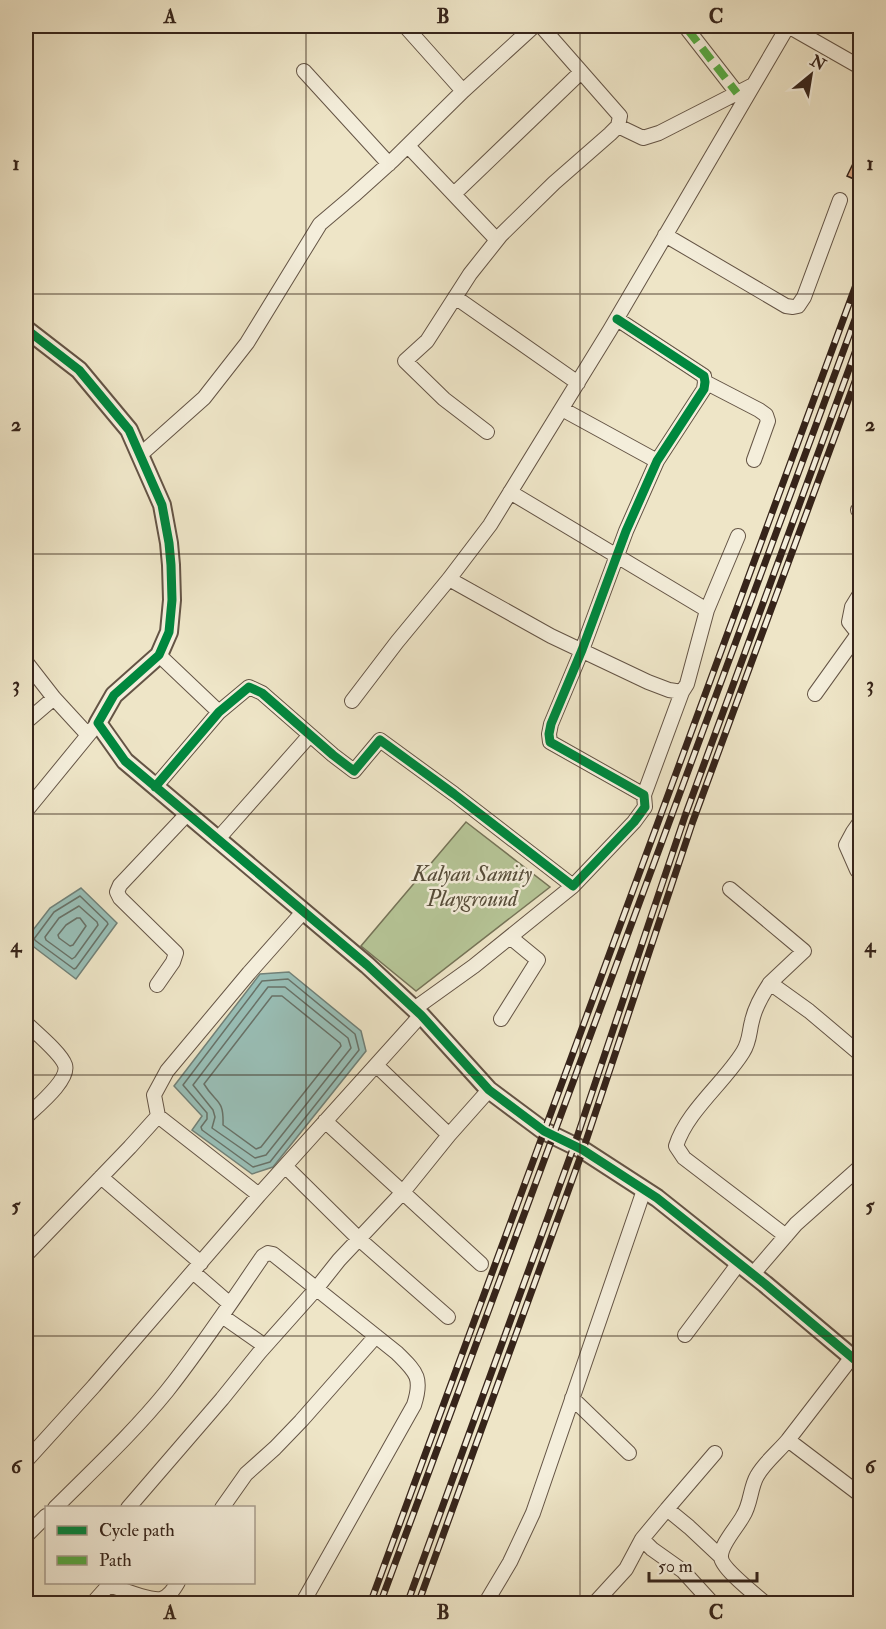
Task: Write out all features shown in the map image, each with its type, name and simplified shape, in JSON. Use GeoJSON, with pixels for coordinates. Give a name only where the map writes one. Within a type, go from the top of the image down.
{"type":"FeatureCollection","features":[{"type":"Feature","properties":{"kind":"street"},"geometry":{"type":"LineString","coordinates":[[405,26],[463,91]]}},
{"type":"Feature","properties":{"kind":"street"},"geometry":{"type":"LineString","coordinates":[[140,455],[204,398],[247,343],[320,224],[389,164],[463,91],[534,26]]}},
{"type":"Feature","properties":{"kind":"street"},"geometry":{"type":"LineString","coordinates":[[487,432],[444,399],[405,361],[427,341],[470,274],[497,240],[554,183],[618,126],[620,116],[541,26]]}},
{"type":"Feature","properties":{"kind":"street"},"geometry":{"type":"LineString","coordinates":[[352,701],[490,525],[617,319],[788,26],[861,67]]}},
{"type":"Feature","properties":{"kind":"street"},"geometry":{"type":"LineString","coordinates":[[688,30],[737,93]]}},
{"type":"Feature","properties":{"kind":"street"},"geometry":{"type":"LineString","coordinates":[[304,71],[389,164]]}},
{"type":"Feature","properties":{"kind":"street"},"geometry":{"type":"LineString","coordinates":[[454,194],[581,72]]}},
{"type":"Feature","properties":{"kind":"street"},"geometry":{"type":"LineString","coordinates":[[618,126],[632,134],[647,137],[753,85]]}},
{"type":"Feature","properties":{"kind":"street"},"geometry":{"type":"LineString","coordinates":[[408,146],[497,240]]}},
{"type":"Feature","properties":{"kind":"street"},"geometry":{"type":"LineString","coordinates":[[665,235],[793,308],[798,306],[804,297],[840,200]]}},
{"type":"Feature","properties":{"kind":"street"},"geometry":{"type":"LineString","coordinates":[[455,297],[578,383]]}},
{"type":"Feature","properties":{"kind":"street"},"geometry":{"type":"LineString","coordinates":[[617,319],[704,376],[704,389],[657,461],[616,556],[549,734],[550,742],[644,795]]}},
{"type":"Feature","properties":{"kind":"street"},"geometry":{"type":"LineString","coordinates":[[26,329],[79,370],[129,430],[162,505],[169,543],[172,600],[169,632],[159,655],[114,694],[93,729],[26,811]]}},
{"type":"Feature","properties":{"kind":"street"},"geometry":{"type":"LineString","coordinates":[[705,382],[766,415],[768,421],[754,460]]}},
{"type":"Feature","properties":{"kind":"street"},"geometry":{"type":"LineString","coordinates":[[562,409],[657,461]]}},
{"type":"Feature","properties":{"kind":"street"},"geometry":{"type":"LineString","coordinates":[[510,492],[707,610]]}},
{"type":"Feature","properties":{"kind":"street"},"geometry":{"type":"LineString","coordinates":[[26,1461],[376,1065],[418,1012],[573,886],[634,822],[645,807],[644,795],[687,684],[707,610],[738,536]]}},
{"type":"Feature","properties":{"kind":"street"},"geometry":{"type":"LineString","coordinates":[[449,579],[551,636],[648,682],[682,692]]}},
{"type":"Feature","properties":{"kind":"street"},"geometry":{"type":"LineString","coordinates":[[815,694],[859,635],[849,622],[852,607],[861,594]]}},
{"type":"Feature","properties":{"kind":"street"},"geometry":{"type":"LineString","coordinates":[[159,655],[219,712]]}},
{"type":"Feature","properties":{"kind":"street"},"geometry":{"type":"LineString","coordinates":[[26,662],[54,698],[93,729],[155,788],[188,813],[418,1012],[489,1090],[544,1131],[583,1150],[644,1190],[753,1274],[856,1360],[756,1477],[746,1513],[723,1548],[721,1557]]}},
{"type":"Feature","properties":{"kind":"street"},"geometry":{"type":"LineString","coordinates":[[155,788],[219,712],[249,687],[262,693],[354,771],[380,740],[573,886]]}},
{"type":"Feature","properties":{"kind":"street"},"geometry":{"type":"LineString","coordinates":[[26,722],[54,698]]}},
{"type":"Feature","properties":{"kind":"street"},"geometry":{"type":"LineString","coordinates":[[217,840],[310,735]]}},
{"type":"Feature","properties":{"kind":"street"},"geometry":{"type":"LineString","coordinates":[[157,985],[173,962],[176,952],[120,898],[117,892],[120,885],[188,813]]}},
{"type":"Feature","properties":{"kind":"street"},"geometry":{"type":"LineString","coordinates":[[861,822],[846,845],[857,870],[861,873]]}},
{"type":"Feature","properties":{"kind":"street"},"geometry":{"type":"LineString","coordinates":[[730,889],[804,951],[770,983],[759,1000],[752,1019],[749,1042],[680,1133],[676,1146],[684,1158],[786,1236]]}},
{"type":"Feature","properties":{"kind":"street"},"geometry":{"type":"LineString","coordinates":[[260,1195],[158,1116],[154,1095],[166,1071],[303,912]]}},
{"type":"Feature","properties":{"kind":"street"},"geometry":{"type":"LineString","coordinates":[[501,1019],[538,960],[510,937]]}},
{"type":"Feature","properties":{"kind":"street"},"geometry":{"type":"LineString","coordinates":[[770,983],[809,1011],[861,1054]]}},
{"type":"Feature","properties":{"kind":"street"},"geometry":{"type":"LineString","coordinates":[[26,1023],[57,1053],[65,1065],[61,1082],[26,1117]]}},
{"type":"Feature","properties":{"kind":"street"},"geometry":{"type":"LineString","coordinates":[[376,1065],[448,1135]]}},
{"type":"Feature","properties":{"kind":"street"},"geometry":{"type":"LineString","coordinates":[[130,1506],[339,1260],[403,1192],[448,1135],[489,1090]]}},
{"type":"Feature","properties":{"kind":"street"},"geometry":{"type":"LineString","coordinates":[[26,1255],[158,1116]]}},
{"type":"Feature","properties":{"kind":"street"},"geometry":{"type":"LineString","coordinates":[[325,1121],[481,1264]]}},
{"type":"Feature","properties":{"kind":"street"},"geometry":{"type":"LineString","coordinates":[[285,1166],[359,1239],[448,1317]]}},
{"type":"Feature","properties":{"kind":"street"},"geometry":{"type":"LineString","coordinates":[[753,1274],[796,1224],[858,1173]]}},
{"type":"Feature","properties":{"kind":"street"},"geometry":{"type":"LineString","coordinates":[[101,1177],[197,1267],[226,1310],[265,1346]]}},
{"type":"Feature","properties":{"kind":"street"},"geometry":{"type":"LineString","coordinates":[[485,1604],[510,1562],[533,1513],[626,1248],[644,1190]]}},
{"type":"Feature","properties":{"kind":"street"},"geometry":{"type":"LineString","coordinates":[[57,1506],[137,1425],[166,1392],[263,1256],[268,1253],[273,1254],[397,1353],[417,1376],[419,1390],[414,1405],[302,1604]]}},
{"type":"Feature","properties":{"kind":"street"},"geometry":{"type":"LineString","coordinates":[[685,1335],[739,1263]]}},
{"type":"Feature","properties":{"kind":"street"},"geometry":{"type":"LineString","coordinates":[[223,1506],[246,1474],[301,1421],[376,1336]]}},
{"type":"Feature","properties":{"kind":"street"},"geometry":{"type":"LineString","coordinates":[[572,1398],[629,1453]]}},
{"type":"Feature","properties":{"kind":"street"},"geometry":{"type":"LineString","coordinates":[[788,1440],[861,1493]]}},
{"type":"Feature","properties":{"kind":"street"},"geometry":{"type":"LineString","coordinates":[[594,1604],[626,1569],[642,1539],[715,1453]]}},
{"type":"Feature","properties":{"kind":"street"},"geometry":{"type":"LineString","coordinates":[[668,1509],[721,1557],[723,1563],[738,1580],[765,1604]]}},
{"type":"Feature","properties":{"kind":"street"},"geometry":{"type":"LineString","coordinates":[[26,1536],[45,1517]]}},
{"type":"Feature","properties":{"kind":"street"},"geometry":{"type":"LineString","coordinates":[[642,1539],[683,1571],[713,1604]]}},
{"type":"Feature","properties":{"kind":"street"},"geometry":{"type":"LineString","coordinates":[[92,1604],[109,1584],[153,1599],[161,1599],[169,1594],[176,1584]]}},
{"type":"Feature","properties":{"kind":"green space","name":"Kalyan Samity Playground"},"geometry":{"type":"Polygon","coordinates":[[[466,822],[550,887],[416,991],[361,946],[466,822]]]}},
{"type":"Feature","properties":{"kind":"water"},"geometry":{"type":"Polygon","coordinates":[[[81,888],[117,923],[76,979],[26,939],[50,908],[81,888]]]}},
{"type":"Feature","properties":{"kind":"water"},"geometry":{"type":"Polygon","coordinates":[[[289,972],[361,1031],[366,1051],[273,1167],[252,1174],[192,1130],[202,1116],[174,1086],[260,974],[289,972]]]}},
{"type":"Feature","properties":{"kind":"building"},"geometry":{"type":"Polygon","coordinates":[[[861,147],[861,182],[847,176],[861,147]]]}},
{"type":"Feature","properties":{"kind":"railway"},"geometry":{"type":"LineString","coordinates":[[370,1604],[860,274]]}},
{"type":"Feature","properties":{"kind":"railway"},"geometry":{"type":"LineString","coordinates":[[380,1604],[860,306]]}},
{"type":"Feature","properties":{"kind":"railway"},"geometry":{"type":"LineString","coordinates":[[407,1604],[574,1146],[685,816],[860,339]]}},
{"type":"Feature","properties":{"kind":"railway"},"geometry":{"type":"LineString","coordinates":[[418,1604],[583,1150],[693,821],[860,368]]}},
{"type":"Feature","properties":{"kind":"marked path"},"geometry":{"type":"LineString","coordinates":[[688,30],[737,93]]}},
{"type":"Feature","properties":{"kind":"cycle path"},"geometry":{"type":"LineString","coordinates":[[155,787],[219,712],[249,687],[262,693],[354,771],[380,740],[573,886],[634,822],[645,807],[644,795],[550,742],[551,724],[582,650],[626,531],[657,461],[704,389],[705,382],[704,376],[617,319]]}},
{"type":"Feature","properties":{"kind":"cycle path"},"geometry":{"type":"LineString","coordinates":[[26,329],[79,370],[129,430],[162,505],[171,565],[172,600],[169,632],[159,655],[114,695],[98,723],[125,761],[367,965],[421,1015],[489,1090],[544,1131],[583,1150],[657,1198],[860,1364]]}}]}
